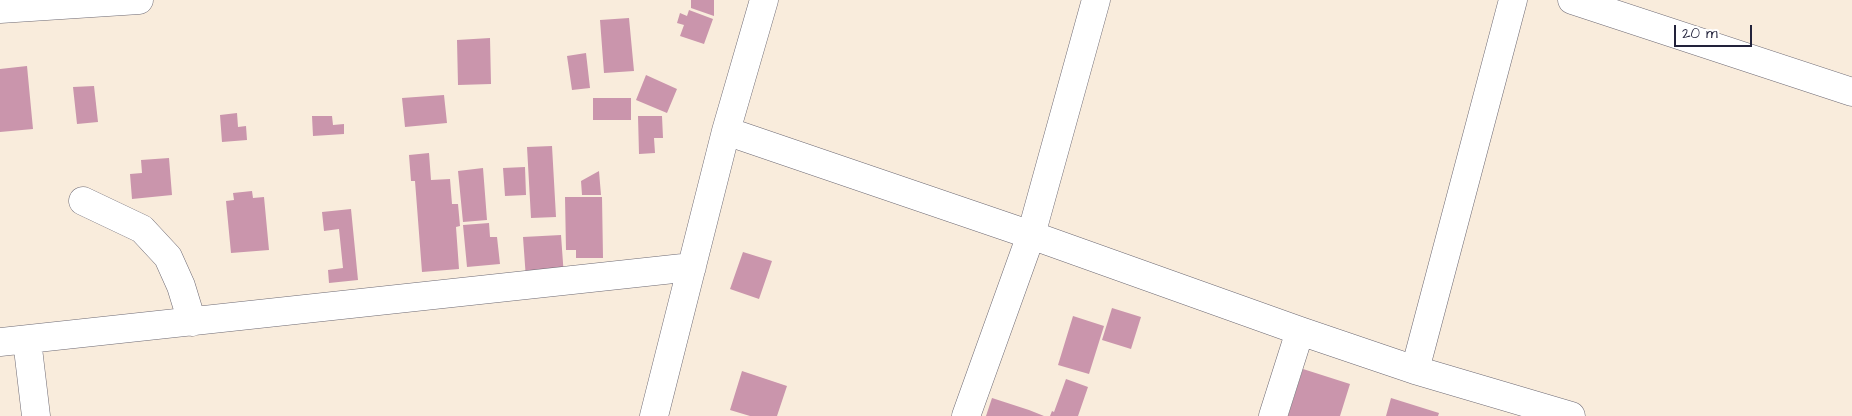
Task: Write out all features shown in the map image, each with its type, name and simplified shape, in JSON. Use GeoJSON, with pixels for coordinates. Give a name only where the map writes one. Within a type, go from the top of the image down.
{"type":"FeatureCollection","features":[{"type":"Feature","properties":{"kind":"street"},"geometry":{"type":"LineString","coordinates":[[0,9],[139,0]]}},
{"type":"Feature","properties":{"kind":"street"},"geometry":{"type":"LineString","coordinates":[[654,416],[726,131],[764,0]]}},
{"type":"Feature","properties":{"kind":"street"},"geometry":{"type":"LineString","coordinates":[[966,416],[1030,235],[1096,0]]}},
{"type":"Feature","properties":{"kind":"street"},"geometry":{"type":"LineString","coordinates":[[1415,370],[1513,0]]}},
{"type":"Feature","properties":{"kind":"street"},"geometry":{"type":"LineString","coordinates":[[1572,0],[1852,92]]}},
{"type":"Feature","properties":{"kind":"street"},"geometry":{"type":"LineString","coordinates":[[726,131],[1415,370],[1571,416]]}},
{"type":"Feature","properties":{"kind":"street"},"geometry":{"type":"LineString","coordinates":[[83,201],[142,229],[168,257],[181,286],[192,322]]}},
{"type":"Feature","properties":{"kind":"street"},"geometry":{"type":"LineString","coordinates":[[0,342],[692,268]]}},
{"type":"Feature","properties":{"kind":"street"},"geometry":{"type":"LineString","coordinates":[[1273,416],[1300,331]]}},
{"type":"Feature","properties":{"kind":"street"},"geometry":{"type":"LineString","coordinates":[[27,340],[36,416]]}},
{"type":"Feature","properties":{"kind":"building"},"geometry":{"type":"Polygon","coordinates":[[[691,0],[714,0],[714,16],[691,8],[691,0]]]}},
{"type":"Feature","properties":{"kind":"building"},"geometry":{"type":"Polygon","coordinates":[[[689,10],[713,19],[704,44],[680,36],[684,25],[677,23],[680,13],[687,16],[689,10]]]}},
{"type":"Feature","properties":{"kind":"building"},"geometry":{"type":"Polygon","coordinates":[[[629,18],[634,71],[604,73],[600,20],[629,18]]]}},
{"type":"Feature","properties":{"kind":"building"},"geometry":{"type":"Polygon","coordinates":[[[490,38],[491,84],[458,85],[457,40],[490,38]]]}},
{"type":"Feature","properties":{"kind":"building"},"geometry":{"type":"Polygon","coordinates":[[[586,53],[590,88],[572,90],[567,56],[586,53]]]}},
{"type":"Feature","properties":{"kind":"building"},"geometry":{"type":"Polygon","coordinates":[[[27,66],[33,129],[0,132],[0,69],[27,66]]]}},
{"type":"Feature","properties":{"kind":"building"},"geometry":{"type":"Polygon","coordinates":[[[646,75],[677,89],[667,113],[636,100],[646,75]]]}},
{"type":"Feature","properties":{"kind":"building"},"geometry":{"type":"Polygon","coordinates":[[[94,86],[98,122],[77,124],[73,87],[94,86]]]}},
{"type":"Feature","properties":{"kind":"building"},"geometry":{"type":"Polygon","coordinates":[[[444,95],[447,123],[405,127],[402,98],[444,95]]]}},
{"type":"Feature","properties":{"kind":"building"},"geometry":{"type":"Polygon","coordinates":[[[593,98],[631,98],[631,120],[593,120],[593,98]]]}},
{"type":"Feature","properties":{"kind":"building"},"geometry":{"type":"Polygon","coordinates":[[[237,113],[238,127],[246,126],[247,140],[222,142],[220,115],[237,113]]]}},
{"type":"Feature","properties":{"kind":"building"},"geometry":{"type":"Polygon","coordinates":[[[312,116],[332,116],[333,125],[344,124],[344,134],[313,136],[312,116]]]}},
{"type":"Feature","properties":{"kind":"building"},"geometry":{"type":"Polygon","coordinates":[[[638,116],[662,116],[663,138],[654,138],[655,153],[639,154],[638,116]]]}},
{"type":"Feature","properties":{"kind":"building"},"geometry":{"type":"Polygon","coordinates":[[[552,146],[556,217],[531,218],[527,147],[552,146]]]}},
{"type":"Feature","properties":{"kind":"building"},"geometry":{"type":"Polygon","coordinates":[[[429,153],[431,180],[450,179],[452,204],[458,204],[460,226],[456,227],[459,269],[422,272],[415,181],[411,181],[409,155],[429,153]]]}},
{"type":"Feature","properties":{"kind":"building"},"geometry":{"type":"Polygon","coordinates":[[[169,158],[172,195],[132,199],[130,174],[142,173],[141,160],[169,158]]]}},
{"type":"Feature","properties":{"kind":"building"},"geometry":{"type":"Polygon","coordinates":[[[525,167],[526,195],[505,196],[503,168],[525,167]]]}},
{"type":"Feature","properties":{"kind":"building"},"geometry":{"type":"Polygon","coordinates":[[[483,168],[487,220],[463,222],[458,171],[483,168]]]}},
{"type":"Feature","properties":{"kind":"building"},"geometry":{"type":"Polygon","coordinates":[[[599,171],[601,195],[582,195],[581,181],[599,171]]]}},
{"type":"Feature","properties":{"kind":"building"},"geometry":{"type":"Polygon","coordinates":[[[252,191],[253,198],[264,197],[269,250],[231,253],[226,201],[234,200],[233,193],[252,191]]]}},
{"type":"Feature","properties":{"kind":"building"},"geometry":{"type":"Polygon","coordinates":[[[565,197],[602,197],[603,258],[576,258],[576,250],[566,250],[565,197]]]}},
{"type":"Feature","properties":{"kind":"building"},"geometry":{"type":"Polygon","coordinates":[[[351,209],[358,280],[329,283],[328,270],[343,268],[339,229],[324,231],[322,212],[351,209]]]}},
{"type":"Feature","properties":{"kind":"building"},"geometry":{"type":"Polygon","coordinates":[[[489,223],[490,237],[497,237],[500,264],[467,267],[463,225],[489,223]]]}},
{"type":"Feature","properties":{"kind":"building"},"geometry":{"type":"Polygon","coordinates":[[[561,235],[564,277],[526,279],[523,237],[561,235]]]}},
{"type":"Feature","properties":{"kind":"building"},"geometry":{"type":"Polygon","coordinates":[[[743,252],[772,261],[759,299],[730,289],[743,252]]]}},
{"type":"Feature","properties":{"kind":"building"},"geometry":{"type":"Polygon","coordinates":[[[1112,308],[1141,317],[1131,349],[1102,340],[1112,308]]]}},
{"type":"Feature","properties":{"kind":"building"},"geometry":{"type":"Polygon","coordinates":[[[1073,316],[1104,326],[1089,374],[1058,365],[1073,316]]]}},
{"type":"Feature","properties":{"kind":"building"},"geometry":{"type":"Polygon","coordinates":[[[1303,369],[1350,384],[1340,416],[1288,416],[1303,369]]]}},
{"type":"Feature","properties":{"kind":"building"},"geometry":{"type":"Polygon","coordinates":[[[742,371],[787,386],[777,416],[750,416],[730,410],[742,371]]]}},
{"type":"Feature","properties":{"kind":"building"},"geometry":{"type":"Polygon","coordinates":[[[1066,379],[1088,387],[1078,416],[1050,416],[1052,411],[1054,412],[1066,379]]]}},
{"type":"Feature","properties":{"kind":"building"},"geometry":{"type":"Polygon","coordinates":[[[992,398],[1029,410],[1044,416],[986,416],[992,398]]]}},
{"type":"Feature","properties":{"kind":"building"},"geometry":{"type":"Polygon","coordinates":[[[1391,398],[1439,413],[1438,416],[1386,416],[1391,398]]]}}]}
